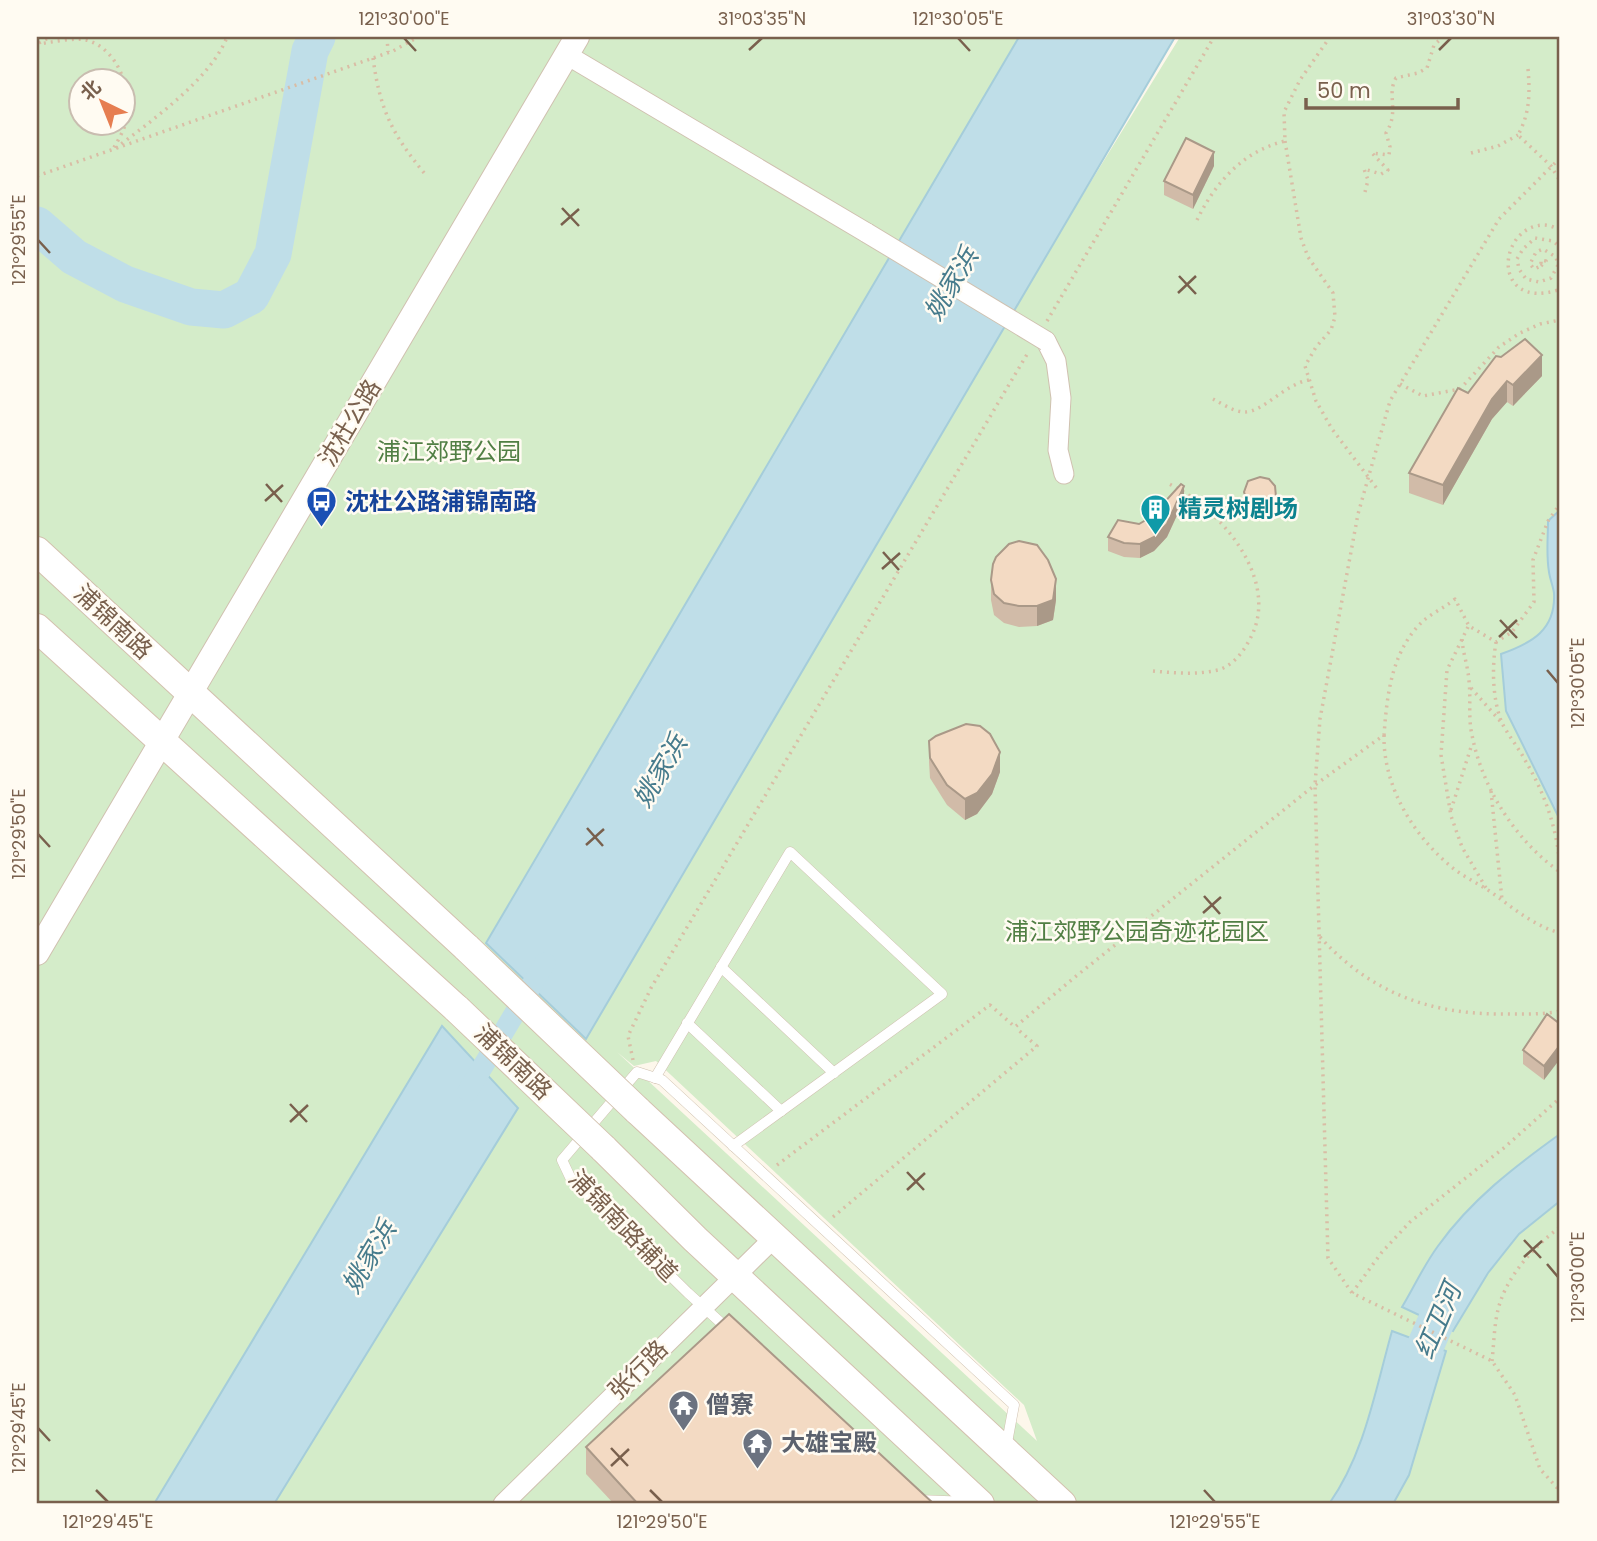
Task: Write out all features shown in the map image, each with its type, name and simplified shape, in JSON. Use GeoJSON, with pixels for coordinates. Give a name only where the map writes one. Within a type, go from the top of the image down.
{"type":"FeatureCollection","features":[{"type":"Feature","properties":{"kind":"main road","name":"浦锦南路"},"geometry":{"type":"LineString","coordinates":[[37,551],[1062,1504]]}},
{"type":"Feature","properties":{"kind":"main road","name":"浦锦南路"},"geometry":{"type":"LineString","coordinates":[[37,628],[457,1009],[734,1275],[979,1504]]}},
{"type":"Feature","properties":{"kind":"street"},"geometry":{"type":"LineString","coordinates":[[572,46],[1040,339],[1056,360],[1061,398],[1058,450],[1065,474]]}},
{"type":"Feature","properties":{"kind":"street","name":"沈杜公路"},"geometry":{"type":"LineString","coordinates":[[37,953],[572,46]]}},
{"type":"Feature","properties":{"kind":"street","name":"张行路"},"geometry":{"type":"LineString","coordinates":[[503,1504],[775,1237]]}},
{"type":"Feature","properties":{"kind":"lane"},"geometry":{"type":"LineString","coordinates":[[654,1078],[790,852],[942,994],[733,1146]]}},
{"type":"Feature","properties":{"kind":"lane"},"geometry":{"type":"LineString","coordinates":[[721,967],[834,1073]]}},
{"type":"Feature","properties":{"kind":"lane"},"geometry":{"type":"LineString","coordinates":[[687,1023],[782,1111]]}},
{"type":"Feature","properties":{"kind":"lane"},"geometry":{"type":"LineString","coordinates":[[637,1072],[662,1080],[1014,1405],[1006,1452]]}},
{"type":"Feature","properties":{"kind":"lane","name":"浦锦南路辅道"},"geometry":{"type":"LineString","coordinates":[[637,1072],[562,1160],[570,1177],[742,1342]]}},
{"type":"Feature","properties":{"kind":"lane"},"geometry":{"type":"LineString","coordinates":[[905,1491],[916,1500],[979,1504]]}},
{"type":"Feature","properties":{"kind":"path"},"geometry":{"type":"LineString","coordinates":[[37,44],[50,37]]}},
{"type":"Feature","properties":{"kind":"path"},"geometry":{"type":"LineString","coordinates":[[112,151],[182,95],[212,63],[227,37]]}},
{"type":"Feature","properties":{"kind":"path"},"geometry":{"type":"LineString","coordinates":[[387,37],[388,53]]}},
{"type":"Feature","properties":{"kind":"path"},"geometry":{"type":"LineString","coordinates":[[39,176],[388,53],[418,37]]}},
{"type":"Feature","properties":{"kind":"path"},"geometry":{"type":"LineString","coordinates":[[637,1072],[628,1036],[652,988],[1040,339],[1214,37]]}},
{"type":"Feature","properties":{"kind":"path"},"geometry":{"type":"LineString","coordinates":[[1330,37],[1300,79],[1284,112],[1285,141],[1301,238],[1308,257],[1333,293],[1335,317],[1331,330],[1316,346],[1305,366],[1316,401],[1332,429],[1378,489]]}},
{"type":"Feature","properties":{"kind":"path"},"geometry":{"type":"LineString","coordinates":[[1365,192],[1367,180],[1364,169],[1381,174],[1388,170],[1372,153],[1389,155],[1386,133],[1394,121],[1392,85],[1396,78],[1427,68],[1434,45],[1443,37]]}},
{"type":"Feature","properties":{"kind":"path"},"geometry":{"type":"LineString","coordinates":[[37,44],[85,40],[104,50],[116,64],[124,79],[127,121],[112,151]]}},
{"type":"Feature","properties":{"kind":"path"},"geometry":{"type":"LineString","coordinates":[[373,58],[377,93],[387,119],[406,152],[425,174]]}},
{"type":"Feature","properties":{"kind":"path"},"geometry":{"type":"LineString","coordinates":[[1472,153],[1498,146],[1518,135],[1526,120],[1529,102],[1528,69]]}},
{"type":"Feature","properties":{"kind":"path"},"geometry":{"type":"LineString","coordinates":[[1518,135],[1551,166],[1560,181]]}},
{"type":"Feature","properties":{"kind":"path"},"geometry":{"type":"LineString","coordinates":[[1198,220],[1208,198],[1241,161],[1285,141]]}},
{"type":"Feature","properties":{"kind":"path"},"geometry":{"type":"LineString","coordinates":[[1560,158],[1499,219],[1390,401],[1358,514],[1320,719],[1315,785],[1328,1258],[1352,1293],[1492,1361],[1515,1395],[1540,1469],[1560,1491]]}},
{"type":"Feature","properties":{"kind":"path"},"geometry":{"type":"LineString","coordinates":[[1560,230],[1544,225],[1524,232],[1513,245],[1507,267],[1510,278],[1532,294],[1544,294],[1560,287]]}},
{"type":"Feature","properties":{"kind":"path"},"geometry":{"type":"LineString","coordinates":[[1541,266],[1534,269],[1530,264],[1536,252],[1543,248],[1556,257],[1558,265],[1551,278],[1539,282],[1526,279],[1519,269],[1517,259],[1523,248],[1535,238],[1553,241],[1560,247]]}},
{"type":"Feature","properties":{"kind":"path"},"geometry":{"type":"LineString","coordinates":[[1400,384],[1423,396],[1460,388],[1483,363],[1510,340],[1540,324],[1560,320]]}},
{"type":"Feature","properties":{"kind":"path"},"geometry":{"type":"LineString","coordinates":[[1213,400],[1246,413],[1258,409],[1296,382],[1309,380]]}},
{"type":"Feature","properties":{"kind":"path"},"geometry":{"type":"LineString","coordinates":[[1153,671],[1189,674],[1220,669],[1243,653],[1256,627],[1259,602],[1255,574],[1238,544],[1210,512],[1186,491],[1167,483]]}},
{"type":"Feature","properties":{"kind":"path"},"geometry":{"type":"LineString","coordinates":[[1496,642],[1512,632],[1534,602],[1533,560],[1548,521],[1560,503]]}},
{"type":"Feature","properties":{"kind":"path"},"geometry":{"type":"LineString","coordinates":[[1496,642],[1469,626],[1455,599],[1420,624],[1404,644],[1393,671],[1383,754],[1403,809],[1434,851],[1455,870],[1531,921],[1560,933]]}},
{"type":"Feature","properties":{"kind":"path"},"geometry":{"type":"LineString","coordinates":[[1469,626],[1447,670],[1441,755],[1450,812],[1462,847],[1488,890]]}},
{"type":"Feature","properties":{"kind":"path"},"geometry":{"type":"LineString","coordinates":[[1462,638],[1462,652],[1470,687],[1473,741],[1478,760],[1491,789],[1515,829],[1546,862],[1560,869]]}},
{"type":"Feature","properties":{"kind":"path"},"geometry":{"type":"LineString","coordinates":[[1496,642],[1494,683],[1502,723]]}},
{"type":"Feature","properties":{"kind":"path"},"geometry":{"type":"LineString","coordinates":[[1470,687],[1502,723],[1544,798],[1555,826],[1560,869]]}},
{"type":"Feature","properties":{"kind":"path"},"geometry":{"type":"LineString","coordinates":[[1016,1027],[1075,976],[1315,785],[1384,735]]}},
{"type":"Feature","properties":{"kind":"path"},"geometry":{"type":"LineString","coordinates":[[1450,812],[1473,741]]}},
{"type":"Feature","properties":{"kind":"path"},"geometry":{"type":"LineString","coordinates":[[1491,789],[1502,900]]}},
{"type":"Feature","properties":{"kind":"path"},"geometry":{"type":"LineString","coordinates":[[1319,936],[1335,954],[1372,982],[1420,1004],[1483,1014],[1560,1011]]}},
{"type":"Feature","properties":{"kind":"path"},"geometry":{"type":"LineString","coordinates":[[772,1169],[990,1005],[1037,1046],[821,1228]]}},
{"type":"Feature","properties":{"kind":"path"},"geometry":{"type":"LineString","coordinates":[[1352,1293],[1382,1252],[1410,1222],[1505,1147],[1560,1098]]}},
{"type":"Feature","properties":{"kind":"path"},"geometry":{"type":"LineString","coordinates":[[1492,1361],[1499,1306],[1511,1279],[1529,1255],[1560,1227]]}},
{"type":"Feature","properties":{"kind":"green space"},"geometry":{"type":"Polygon","coordinates":[[[37,37],[1165,37],[1031,279],[1180,37],[1560,37],[1560,1504],[37,1504],[37,37]],[[617,1052],[1037,1441],[1024,1405],[656,1061],[634,1066],[617,1052]]]}},
{"type":"Feature","properties":{"kind":"water"},"geometry":{"type":"Polygon","coordinates":[[[1019,37],[1175,37],[586,1039],[486,943],[1019,37]]]}},
{"type":"Feature","properties":{"kind":"water"},"geometry":{"type":"Polygon","coordinates":[[[1560,510],[1560,820],[1506,711],[1501,654],[1532,640],[1551,617],[1554,593],[1548,566],[1548,521],[1560,510]]]}},
{"type":"Feature","properties":{"kind":"water"},"geometry":{"type":"Polygon","coordinates":[[[442,1026],[518,1108],[274,1504],[154,1504],[442,1026]]]}},
{"type":"Feature","properties":{"kind":"water"},"geometry":{"type":"Polygon","coordinates":[[[1560,1134],[1560,1201],[1519,1234],[1488,1273],[1453,1331],[1402,1307],[1433,1253],[1451,1229],[1479,1199],[1560,1134]]]}},
{"type":"Feature","properties":{"kind":"water"},"geometry":{"type":"Polygon","coordinates":[[[1392,1331],[1446,1351],[1409,1475],[1393,1504],[1329,1504],[1352,1464],[1360,1443],[1392,1331]]]}},
{"type":"Feature","properties":{"kind":"building"},"geometry":{"type":"Polygon","coordinates":[[[1186,138],[1214,152],[1193,195],[1164,181],[1186,138]]]}},
{"type":"Feature","properties":{"kind":"building"},"geometry":{"type":"Polygon","coordinates":[[[1525,339],[1542,355],[1513,385],[1507,381],[1492,399],[1443,485],[1409,473],[1458,388],[1468,393],[1496,356],[1501,357],[1525,339]]]}},
{"type":"Feature","properties":{"kind":"building"},"geometry":{"type":"Polygon","coordinates":[[[1260,477],[1269,479],[1275,486],[1276,497],[1268,506],[1258,507],[1247,502],[1244,492],[1248,481],[1260,477]]]}},
{"type":"Feature","properties":{"kind":"building"},"geometry":{"type":"Polygon","coordinates":[[[1181,484],[1184,486],[1167,524],[1154,537],[1140,544],[1124,543],[1108,537],[1118,520],[1139,524],[1151,517],[1181,484]]]}},
{"type":"Feature","properties":{"kind":"building"},"geometry":{"type":"Polygon","coordinates":[[[1019,541],[1037,545],[1048,560],[1056,579],[1053,600],[1037,606],[1019,606],[1004,603],[994,594],[991,580],[996,557],[1009,544],[1019,541]]]}},
{"type":"Feature","properties":{"kind":"building"},"geometry":{"type":"Polygon","coordinates":[[[966,724],[980,726],[990,734],[1000,752],[992,774],[977,793],[965,799],[947,785],[930,758],[929,741],[966,724]]]}},
{"type":"Feature","properties":{"kind":"building"},"geometry":{"type":"Polygon","coordinates":[[[1547,1014],[1560,1024],[1560,1045],[1544,1066],[1523,1050],[1547,1014]]]}},
{"type":"Feature","properties":{"kind":"building"},"geometry":{"type":"Polygon","coordinates":[[[729,1314],[934,1504],[638,1504],[586,1447],[729,1314]]]}},
{"type":"Feature","properties":{"kind":"waterway"},"geometry":{"type":"LineString","coordinates":[[37,225],[74,257],[125,284],[191,307],[224,310],[251,296],[273,254],[310,51],[317,37]]}},
{"type":"Feature","properties":{"kind":"waterway","name":"姚家浜"},"geometry":{"type":"LineString","coordinates":[[468,1091],[545,963]]}},
{"type":"Feature","properties":{"kind":"waterway","name":"红卫河"},"geometry":{"type":"LineString","coordinates":[[1407,1388],[1455,1278]]}},
{"type":"Feature","properties":{"kind":"place","name":"沈杜公路浦锦南路"},"geometry":{"type":"Point","coordinates":[322,529]}},
{"type":"Feature","properties":{"kind":"place","name":"精灵树剧场"},"geometry":{"type":"Point","coordinates":[1155,536]}},
{"type":"Feature","properties":{"kind":"place","name":"僧寮"},"geometry":{"type":"Point","coordinates":[683,1432]}},
{"type":"Feature","properties":{"kind":"place","name":"大雄宝殿"},"geometry":{"type":"Point","coordinates":[758,1470]}},
{"type":"Feature","properties":{"kind":"park label","name":"浦江郊野公园"},"geometry":{"type":"Point","coordinates":[449,452]}},
{"type":"Feature","properties":{"kind":"park label","name":"浦江郊野公园奇迹花园区"},"geometry":{"type":"Point","coordinates":[1137,932]}}]}
